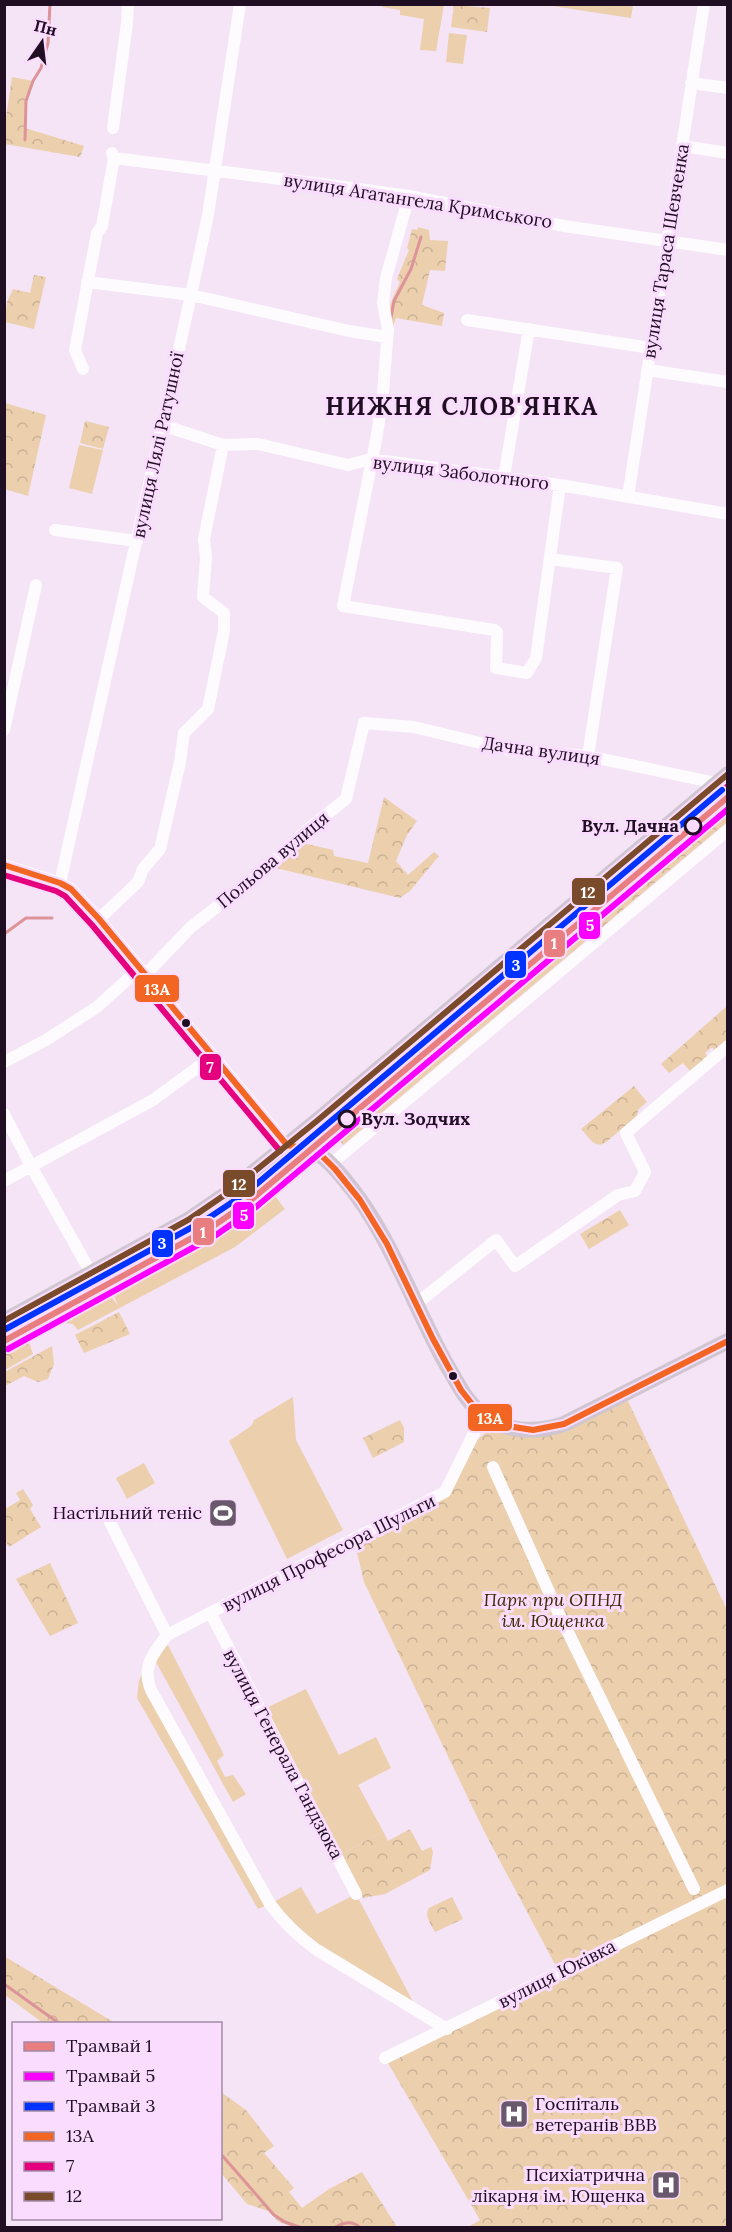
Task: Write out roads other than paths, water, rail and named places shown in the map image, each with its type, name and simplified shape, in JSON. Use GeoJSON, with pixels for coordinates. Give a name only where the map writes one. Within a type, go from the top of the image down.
{"type":"FeatureCollection","features":[{"type":"Feature","properties":{"kind":"main road"},"geometry":{"type":"LineString","coordinates":[[4,1321],[211,1205],[287,1145],[722,778]]}},
{"type":"Feature","properties":{"kind":"main road"},"geometry":{"type":"LineString","coordinates":[[287,1145],[317,1153],[331,1164],[364,1206],[378,1228],[458,1386],[483,1415],[515,1429],[544,1430],[564,1424],[728,1341]]}},
{"type":"Feature","properties":{"kind":"street"},"geometry":{"type":"LineString","coordinates":[[113,128],[128,4]]}},
{"type":"Feature","properties":{"kind":"street","name":"вулиця Лялі Ратушної"},"geometry":{"type":"LineString","coordinates":[[60,883],[191,295],[215,170],[240,4]]}},
{"type":"Feature","properties":{"kind":"street","name":"вулиця Тараса Шевченка"},"geometry":{"type":"LineString","coordinates":[[628,497],[704,4]]}},
{"type":"Feature","properties":{"kind":"street"},"geometry":{"type":"LineString","coordinates":[[692,83],[728,88]]}},
{"type":"Feature","properties":{"kind":"street"},"geometry":{"type":"LineString","coordinates":[[682,146],[728,153]]}},
{"type":"Feature","properties":{"kind":"street","name":"вулиця Агатангела Кримського"},"geometry":{"type":"LineString","coordinates":[[87,282],[97,233],[104,218],[113,156],[409,196],[564,226],[728,250]]}},
{"type":"Feature","properties":{"kind":"street"},"geometry":{"type":"LineString","coordinates":[[409,196],[386,278],[384,303],[387,337],[383,392],[377,435],[370,459],[343,606],[494,630],[497,632],[496,668],[527,673],[536,658],[560,485]]}},
{"type":"Feature","properties":{"kind":"street"},"geometry":{"type":"LineString","coordinates":[[83,369],[75,350],[87,282],[191,295],[349,331],[387,337]]}},
{"type":"Feature","properties":{"kind":"street"},"geometry":{"type":"LineString","coordinates":[[467,320],[651,348]]}},
{"type":"Feature","properties":{"kind":"street"},"geometry":{"type":"LineString","coordinates":[[504,477],[529,329]]}},
{"type":"Feature","properties":{"kind":"street"},"geometry":{"type":"LineString","coordinates":[[647,370],[728,382]]}},
{"type":"Feature","properties":{"kind":"street","name":"вулиця Заболотного"},"geometry":{"type":"LineString","coordinates":[[162,425],[223,445],[258,444],[348,465],[370,459],[560,485],[728,514]]}},
{"type":"Feature","properties":{"kind":"street"},"geometry":{"type":"LineString","coordinates":[[99,919],[138,882],[143,869],[160,849],[180,762],[184,733],[208,709],[224,631],[224,613],[203,597],[206,557],[204,539],[223,445]]}},
{"type":"Feature","properties":{"kind":"street"},"geometry":{"type":"LineString","coordinates":[[55,530],[137,541]]}},
{"type":"Feature","properties":{"kind":"street"},"geometry":{"type":"LineString","coordinates":[[550,559],[617,568],[588,756]]}},
{"type":"Feature","properties":{"kind":"street"},"geometry":{"type":"LineString","coordinates":[[4,730],[36,585]]}},
{"type":"Feature","properties":{"kind":"street","name":"Дачна вулиця"},"geometry":{"type":"LineString","coordinates":[[364,723],[414,727],[509,750],[588,756],[722,778]]}},
{"type":"Feature","properties":{"kind":"street","name":"Польова вулиця"},"geometry":{"type":"LineString","coordinates":[[4,1062],[46,1040],[97,1007],[142,972],[191,927],[263,871],[308,829],[346,799],[364,723]]}},
{"type":"Feature","properties":{"kind":"street"},"geometry":{"type":"LineString","coordinates":[[331,1164],[728,830]]}},
{"type":"Feature","properties":{"kind":"street"},"geometry":{"type":"LineString","coordinates":[[4,865],[60,883],[71,889],[99,919],[287,1145]]}},
{"type":"Feature","properties":{"kind":"street"},"geometry":{"type":"LineString","coordinates":[[415,1305],[496,1240],[515,1266],[618,1195],[635,1191],[645,1172],[626,1133],[728,1046]]}},
{"type":"Feature","properties":{"kind":"street"},"geometry":{"type":"LineString","coordinates":[[4,1180],[153,1100],[213,1056]]}},
{"type":"Feature","properties":{"kind":"street"},"geometry":{"type":"LineString","coordinates":[[4,1114],[92,1273]]}},
{"type":"Feature","properties":{"kind":"street","name":"вулиця Професора Шульги"},"geometry":{"type":"LineString","coordinates":[[167,1635],[445,1492],[483,1415]]}},
{"type":"Feature","properties":{"kind":"street"},"geometry":{"type":"LineString","coordinates":[[493,1467],[558,1612],[694,1889]]}},
{"type":"Feature","properties":{"kind":"street"},"geometry":{"type":"LineString","coordinates":[[110,1522],[167,1635],[149,1659],[149,1685],[270,1904],[291,1929],[317,1950],[447,2029]]}},
{"type":"Feature","properties":{"kind":"street","name":"вулиця Генерала Гандзюка"},"geometry":{"type":"LineString","coordinates":[[211,1614],[356,1894]]}},
{"type":"Feature","properties":{"kind":"street","name":"вулиця Юківка"},"geometry":{"type":"LineString","coordinates":[[385,2058],[728,1890]]}},
{"type":"Feature","properties":{"kind":"waterway"},"geometry":{"type":"LineString","coordinates":[[25,140],[26,101],[33,81],[41,68],[48,43],[50,4]]}},
{"type":"Feature","properties":{"kind":"waterway"},"geometry":{"type":"LineString","coordinates":[[391,318],[394,301],[411,269],[421,237]]}},
{"type":"Feature","properties":{"kind":"waterway"},"geometry":{"type":"LineString","coordinates":[[4,934],[26,918],[52,918]]}},
{"type":"Feature","properties":{"kind":"waterway"},"geometry":{"type":"LineString","coordinates":[[4,1984],[57,2022]]}},
{"type":"Feature","properties":{"kind":"waterway"},"geometry":{"type":"LineString","coordinates":[[222,2155],[274,2215],[302,2228]]}},
{"type":"Feature","properties":{"kind":"waterway"},"geometry":{"type":"LineString","coordinates":[[334,2228],[348,2223],[361,2228]]}},
{"type":"Feature","properties":{"kind":"tram line","name":"3"},"geometry":{"type":"LineString","coordinates":[[4,1330],[207,1219],[246,1193],[722,790]]}},
{"type":"Feature","properties":{"kind":"tram line","name":"1"},"geometry":{"type":"LineString","coordinates":[[4,1341],[212,1227],[251,1200],[728,797]]}},
{"type":"Feature","properties":{"kind":"tram line","name":"5"},"geometry":{"type":"LineString","coordinates":[[8,1349],[216,1235],[256,1207],[728,809]]}},
{"type":"Feature","properties":{"kind":"place","name":"Вул. Дачна"},"geometry":{"type":"Point","coordinates":[693,826]}},
{"type":"Feature","properties":{"kind":"place","name":"Вул. Зодчих"},"geometry":{"type":"Point","coordinates":[347,1119]}},
{"type":"Feature","properties":{"kind":"place","name":"Настільний теніс"},"geometry":{"type":"Point","coordinates":[223,1513]}},
{"type":"Feature","properties":{"kind":"place","name":"Госпіталь ветеранів ВВВ"},"geometry":{"type":"Point","coordinates":[514,2114]}},
{"type":"Feature","properties":{"kind":"place","name":"Психіатрична лікарня ім. Ющенка"},"geometry":{"type":"Point","coordinates":[666,2185]}},
{"type":"Feature","properties":{"kind":"district","name":"НИЖНЯ СЛОВ'ЯНКА"},"geometry":{"type":"Point","coordinates":[462,407]}},
{"type":"Feature","properties":{"kind":"park label","name":"Парк при ОПНД ім. Ющенка"},"geometry":{"type":"Point","coordinates":[553,1610]}}]}
